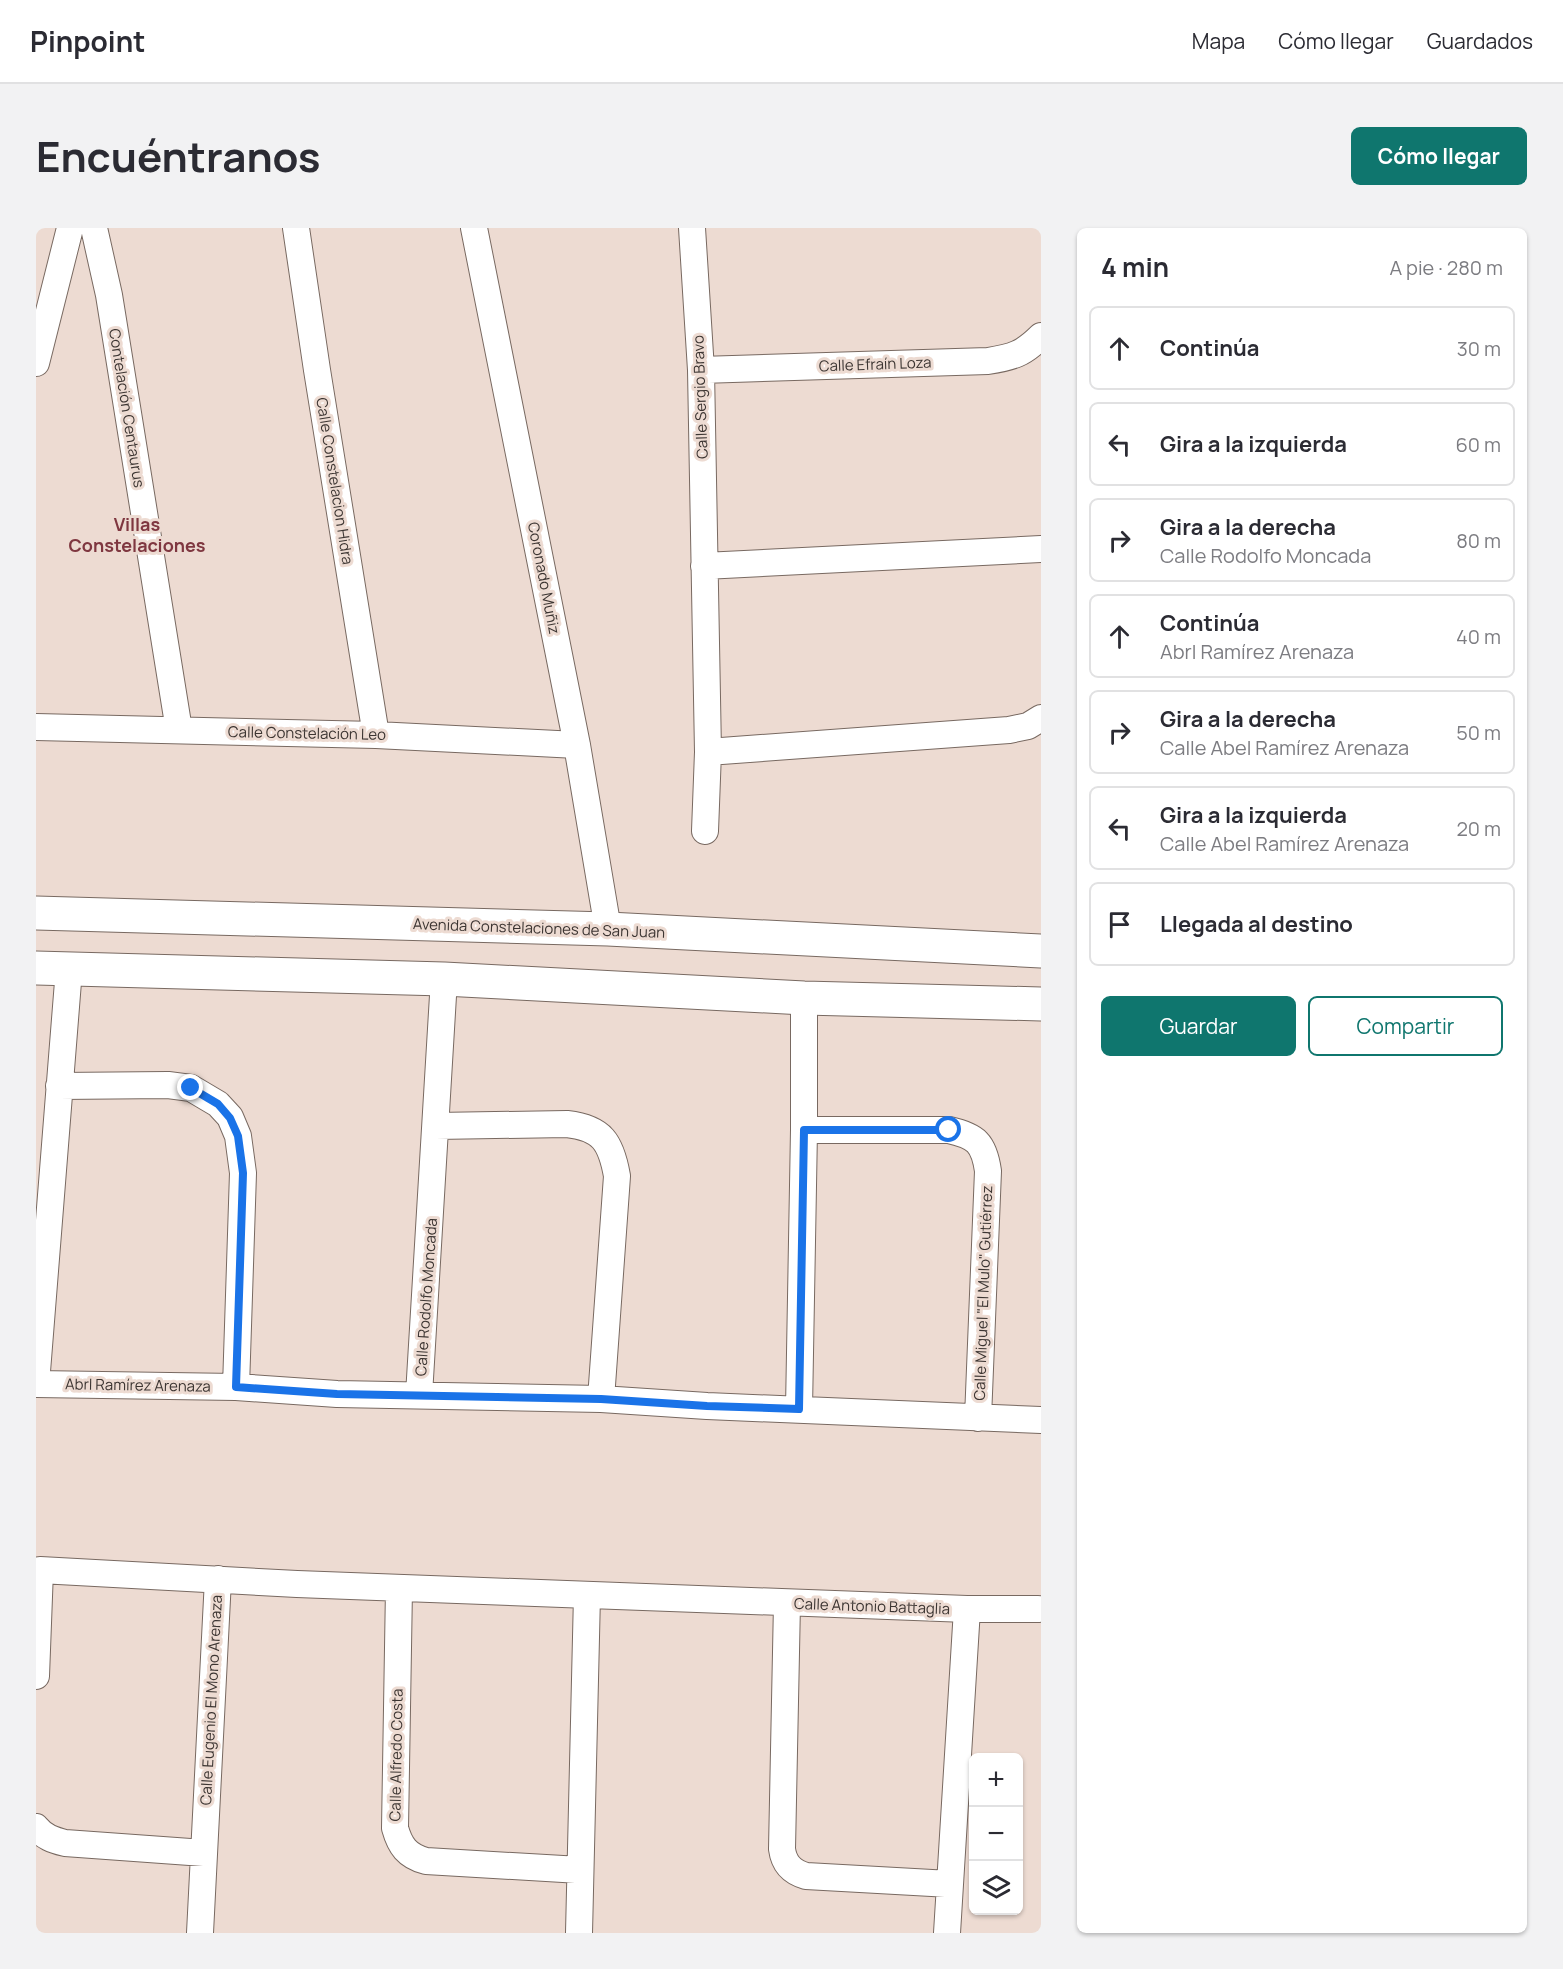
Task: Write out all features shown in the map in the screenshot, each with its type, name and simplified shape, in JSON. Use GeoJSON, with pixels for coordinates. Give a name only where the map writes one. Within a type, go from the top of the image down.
{"type":"FeatureCollection","features":[{"type":"Feature","properties":{"kind":"street"},"geometry":{"type":"LineString","coordinates":[[36,363],[70,228]]}},
{"type":"Feature","properties":{"kind":"street","name":"Contelación Centaurus"},"geometry":{"type":"LineString","coordinates":[[94,228],[109,295],[179,730]]}},
{"type":"Feature","properties":{"kind":"street","name":"Calle Constelacion Hidra"},"geometry":{"type":"LineString","coordinates":[[296,228],[376,735]]}},
{"type":"Feature","properties":{"kind":"street","name":"Coronado Muñiz"},"geometry":{"type":"LineString","coordinates":[[474,228],[577,745],[608,929]]}},
{"type":"Feature","properties":{"kind":"street","name":"Calle Sergio Bravo"},"geometry":{"type":"LineString","coordinates":[[692,228],[701,370],[708,752],[705,831]]}},
{"type":"Feature","properties":{"kind":"street","name":"Calle Efraín Loza"},"geometry":{"type":"LineString","coordinates":[[701,370],[988,361],[1008,358],[1027,350],[1041,336]]}},
{"type":"Feature","properties":{"kind":"street"},"geometry":{"type":"LineString","coordinates":[[704,566],[1041,549]]}},
{"type":"Feature","properties":{"kind":"street"},"geometry":{"type":"LineString","coordinates":[[708,752],[1009,730],[1028,726],[1041,718]]}},
{"type":"Feature","properties":{"kind":"street","name":"Calle Constelación Leo"},"geometry":{"type":"LineString","coordinates":[[36,727],[376,735],[577,745]]}},
{"type":"Feature","properties":{"kind":"street","name":"Avenida Constelaciones de San Juan"},"geometry":{"type":"LineString","coordinates":[[36,913],[608,929],[1041,951]]}},
{"type":"Feature","properties":{"kind":"street"},"geometry":{"type":"LineString","coordinates":[[36,968],[444,979],[804,998],[1041,1004]]}},
{"type":"Feature","properties":{"kind":"street"},"geometry":{"type":"LineString","coordinates":[[36,1384],[69,969]]}},
{"type":"Feature","properties":{"kind":"street","name":"Calle Rodolfo Moncada"},"geometry":{"type":"LineString","coordinates":[[444,979],[419,1395],[601,1399],[799,1409]]}},
{"type":"Feature","properties":{"kind":"street"},"geometry":{"type":"LineString","coordinates":[[799,1409],[804,998]]}},
{"type":"Feature","properties":{"kind":"street"},"geometry":{"type":"LineString","coordinates":[[58,1086],[168,1085],[191,1088],[218,1104],[230,1118],[238,1136],[243,1173],[236,1387]]}},
{"type":"Feature","properties":{"kind":"street"},"geometry":{"type":"LineString","coordinates":[[436,1126],[580,1125],[596,1132],[610,1148],[617,1176],[601,1399]]}},
{"type":"Feature","properties":{"kind":"street","name":"Calle Miguel \"El Mulo\" Gutiérrez"},"geometry":{"type":"LineString","coordinates":[[799,1409],[978,1418],[988,1171],[986,1154],[978,1142],[970,1136],[949,1130],[804,1130]]}},
{"type":"Feature","properties":{"kind":"street","name":"Abrl Ramírez Arenaza"},"geometry":{"type":"LineString","coordinates":[[36,1384],[236,1387],[337,1394],[419,1395]]}},
{"type":"Feature","properties":{"kind":"street"},"geometry":{"type":"LineString","coordinates":[[978,1418],[1041,1420]]}},
{"type":"Feature","properties":{"kind":"street","name":"Calle Eugenio El Mono Arenaza"},"geometry":{"type":"LineString","coordinates":[[36,1676],[40,1570],[218,1580],[200,1933]]}},
{"type":"Feature","properties":{"kind":"street"},"geometry":{"type":"LineString","coordinates":[[218,1580],[787,1603]]}},
{"type":"Feature","properties":{"kind":"street","name":"Calle Alfredo Costa"},"geometry":{"type":"LineString","coordinates":[[399,1588],[395,1828],[398,1841],[404,1850],[415,1858],[426,1861],[580,1870]]}},
{"type":"Feature","properties":{"kind":"street"},"geometry":{"type":"LineString","coordinates":[[579,1933],[587,1595]]}},
{"type":"Feature","properties":{"kind":"street","name":"Calle Antonio Battaglia"},"geometry":{"type":"LineString","coordinates":[[946,1933],[950,1884],[967,1609],[787,1603],[783,1858],[789,1868],[806,1876],[950,1884]]}},
{"type":"Feature","properties":{"kind":"street"},"geometry":{"type":"LineString","coordinates":[[967,1609],[1038,1609]]}},
{"type":"Feature","properties":{"kind":"street"},"geometry":{"type":"LineString","coordinates":[[36,1827],[40,1833],[65,1843],[204,1853]]}},
{"type":"Feature","properties":{"kind":"district","name":"Villas Constelaciones"},"geometry":{"type":"Point","coordinates":[137,534]}},
{"type":"Feature","properties":{"kind":"route"},"geometry":{"type":"LineString","coordinates":[[191,1088],[218,1104],[230,1118],[238,1136],[243,1173],[236,1387],[337,1394],[601,1399],[799,1409],[804,1130],[949,1130]]}}]}
